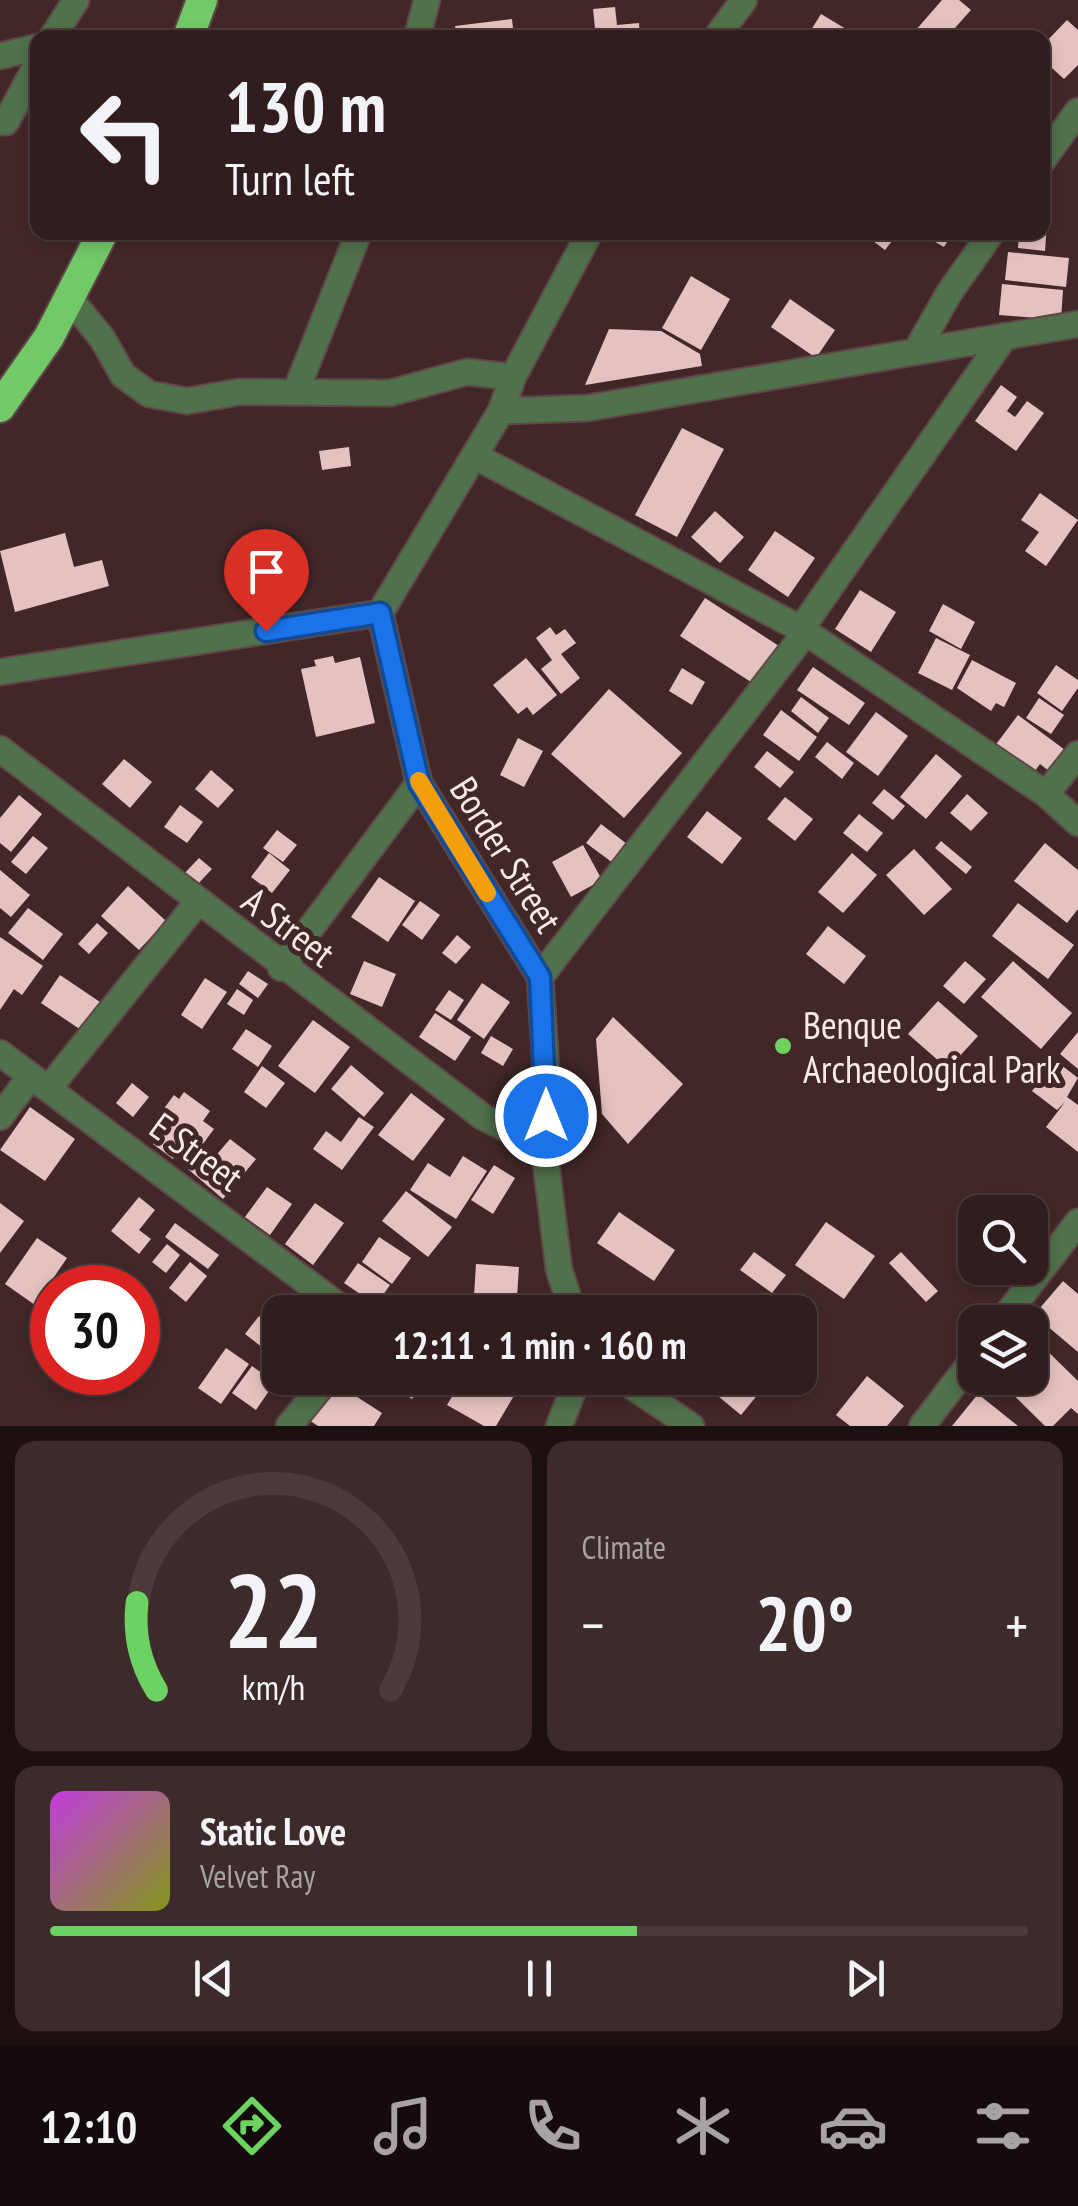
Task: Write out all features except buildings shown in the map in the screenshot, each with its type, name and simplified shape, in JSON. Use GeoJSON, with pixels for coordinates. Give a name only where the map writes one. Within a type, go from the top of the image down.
{"type":"FeatureCollection","features":[{"type":"Feature","properties":{"kind":"highway"},"geometry":{"type":"LineString","coordinates":[[191,30],[202,0]]}},
{"type":"Feature","properties":{"kind":"highway"},"geometry":{"type":"LineString","coordinates":[[0,407],[50,337],[99,240]]}},
{"type":"Feature","properties":{"kind":"street"},"geometry":{"type":"LineString","coordinates":[[57,30],[76,0]]}},
{"type":"Feature","properties":{"kind":"street"},"geometry":{"type":"LineString","coordinates":[[419,30],[427,0]]}},
{"type":"Feature","properties":{"kind":"street"},"geometry":{"type":"LineString","coordinates":[[722,30],[744,0]]}},
{"type":"Feature","properties":{"kind":"street"},"geometry":{"type":"LineString","coordinates":[[0,56],[30,49]]}},
{"type":"Feature","properties":{"kind":"street"},"geometry":{"type":"LineString","coordinates":[[0,122],[6,122],[30,78]]}},
{"type":"Feature","properties":{"kind":"street"},"geometry":{"type":"LineString","coordinates":[[1050,150],[1078,111]]}},
{"type":"Feature","properties":{"kind":"street"},"geometry":{"type":"LineString","coordinates":[[296,391],[356,240]]}},
{"type":"Feature","properties":{"kind":"street"},"geometry":{"type":"LineString","coordinates":[[0,672],[380,613],[502,411],[514,377],[586,240]]}},
{"type":"Feature","properties":{"kind":"street"},"geometry":{"type":"LineString","coordinates":[[918,348],[948,293],[986,240]]}},
{"type":"Feature","properties":{"kind":"street"},"geometry":{"type":"LineString","coordinates":[[70,298],[102,338],[123,375],[149,394],[187,402],[240,392],[390,392],[466,372],[514,377]]}},
{"type":"Feature","properties":{"kind":"street"},"geometry":{"type":"LineString","coordinates":[[502,411],[588,408],[918,348],[1078,324]]}},
{"type":"Feature","properties":{"kind":"street"},"geometry":{"type":"LineString","coordinates":[[540,977],[804,631],[1005,336]]}},
{"type":"Feature","properties":{"kind":"street"},"geometry":{"type":"LineString","coordinates":[[474,456],[804,631],[1046,794],[1078,823]]}},
{"type":"Feature","properties":{"kind":"street","name":"Border Street"},"geometry":{"type":"LineString","coordinates":[[380,613],[419,783],[540,977],[547,1084],[544,1147],[559,1270],[567,1295]]}},
{"type":"Feature","properties":{"kind":"street","name":"A Street"},"geometry":{"type":"LineString","coordinates":[[0,749],[281,968],[483,1118],[544,1147]]}},
{"type":"Feature","properties":{"kind":"street"},"geometry":{"type":"LineString","coordinates":[[1046,794],[1078,754]]}},
{"type":"Feature","properties":{"kind":"street"},"geometry":{"type":"LineString","coordinates":[[281,968],[419,783]]}},
{"type":"Feature","properties":{"kind":"street"},"geometry":{"type":"LineString","coordinates":[[0,1117],[40,1082],[197,903]]}},
{"type":"Feature","properties":{"kind":"street","name":"E Street"},"geometry":{"type":"LineString","coordinates":[[0,1052],[324,1295]]}},
{"type":"Feature","properties":{"kind":"street"},"geometry":{"type":"LineString","coordinates":[[1018,1305],[1069,1254],[1078,1222]]}},
{"type":"Feature","properties":{"kind":"street"},"geometry":{"type":"LineString","coordinates":[[922,1426],[958,1379]]}},
{"type":"Feature","properties":{"kind":"street"},"geometry":{"type":"LineString","coordinates":[[289,1426],[314,1395]]}},
{"type":"Feature","properties":{"kind":"street"},"geometry":{"type":"LineString","coordinates":[[558,1426],[571,1395]]}},
{"type":"Feature","properties":{"kind":"street"},"geometry":{"type":"LineString","coordinates":[[645,1395],[691,1426]]}},
{"type":"Feature","properties":{"kind":"slow traffic"},"geometry":{"type":"LineString","coordinates":[[419,781],[487,893]]}},
{"type":"Feature","properties":{"kind":"place","name":"Benque Archaeological Park"},"geometry":{"type":"Point","coordinates":[783,1046]}},
{"type":"Feature","properties":{"kind":"route"},"geometry":{"type":"LineString","coordinates":[[266,631],[380,613],[419,783],[540,977],[546,1116]]}}]}
